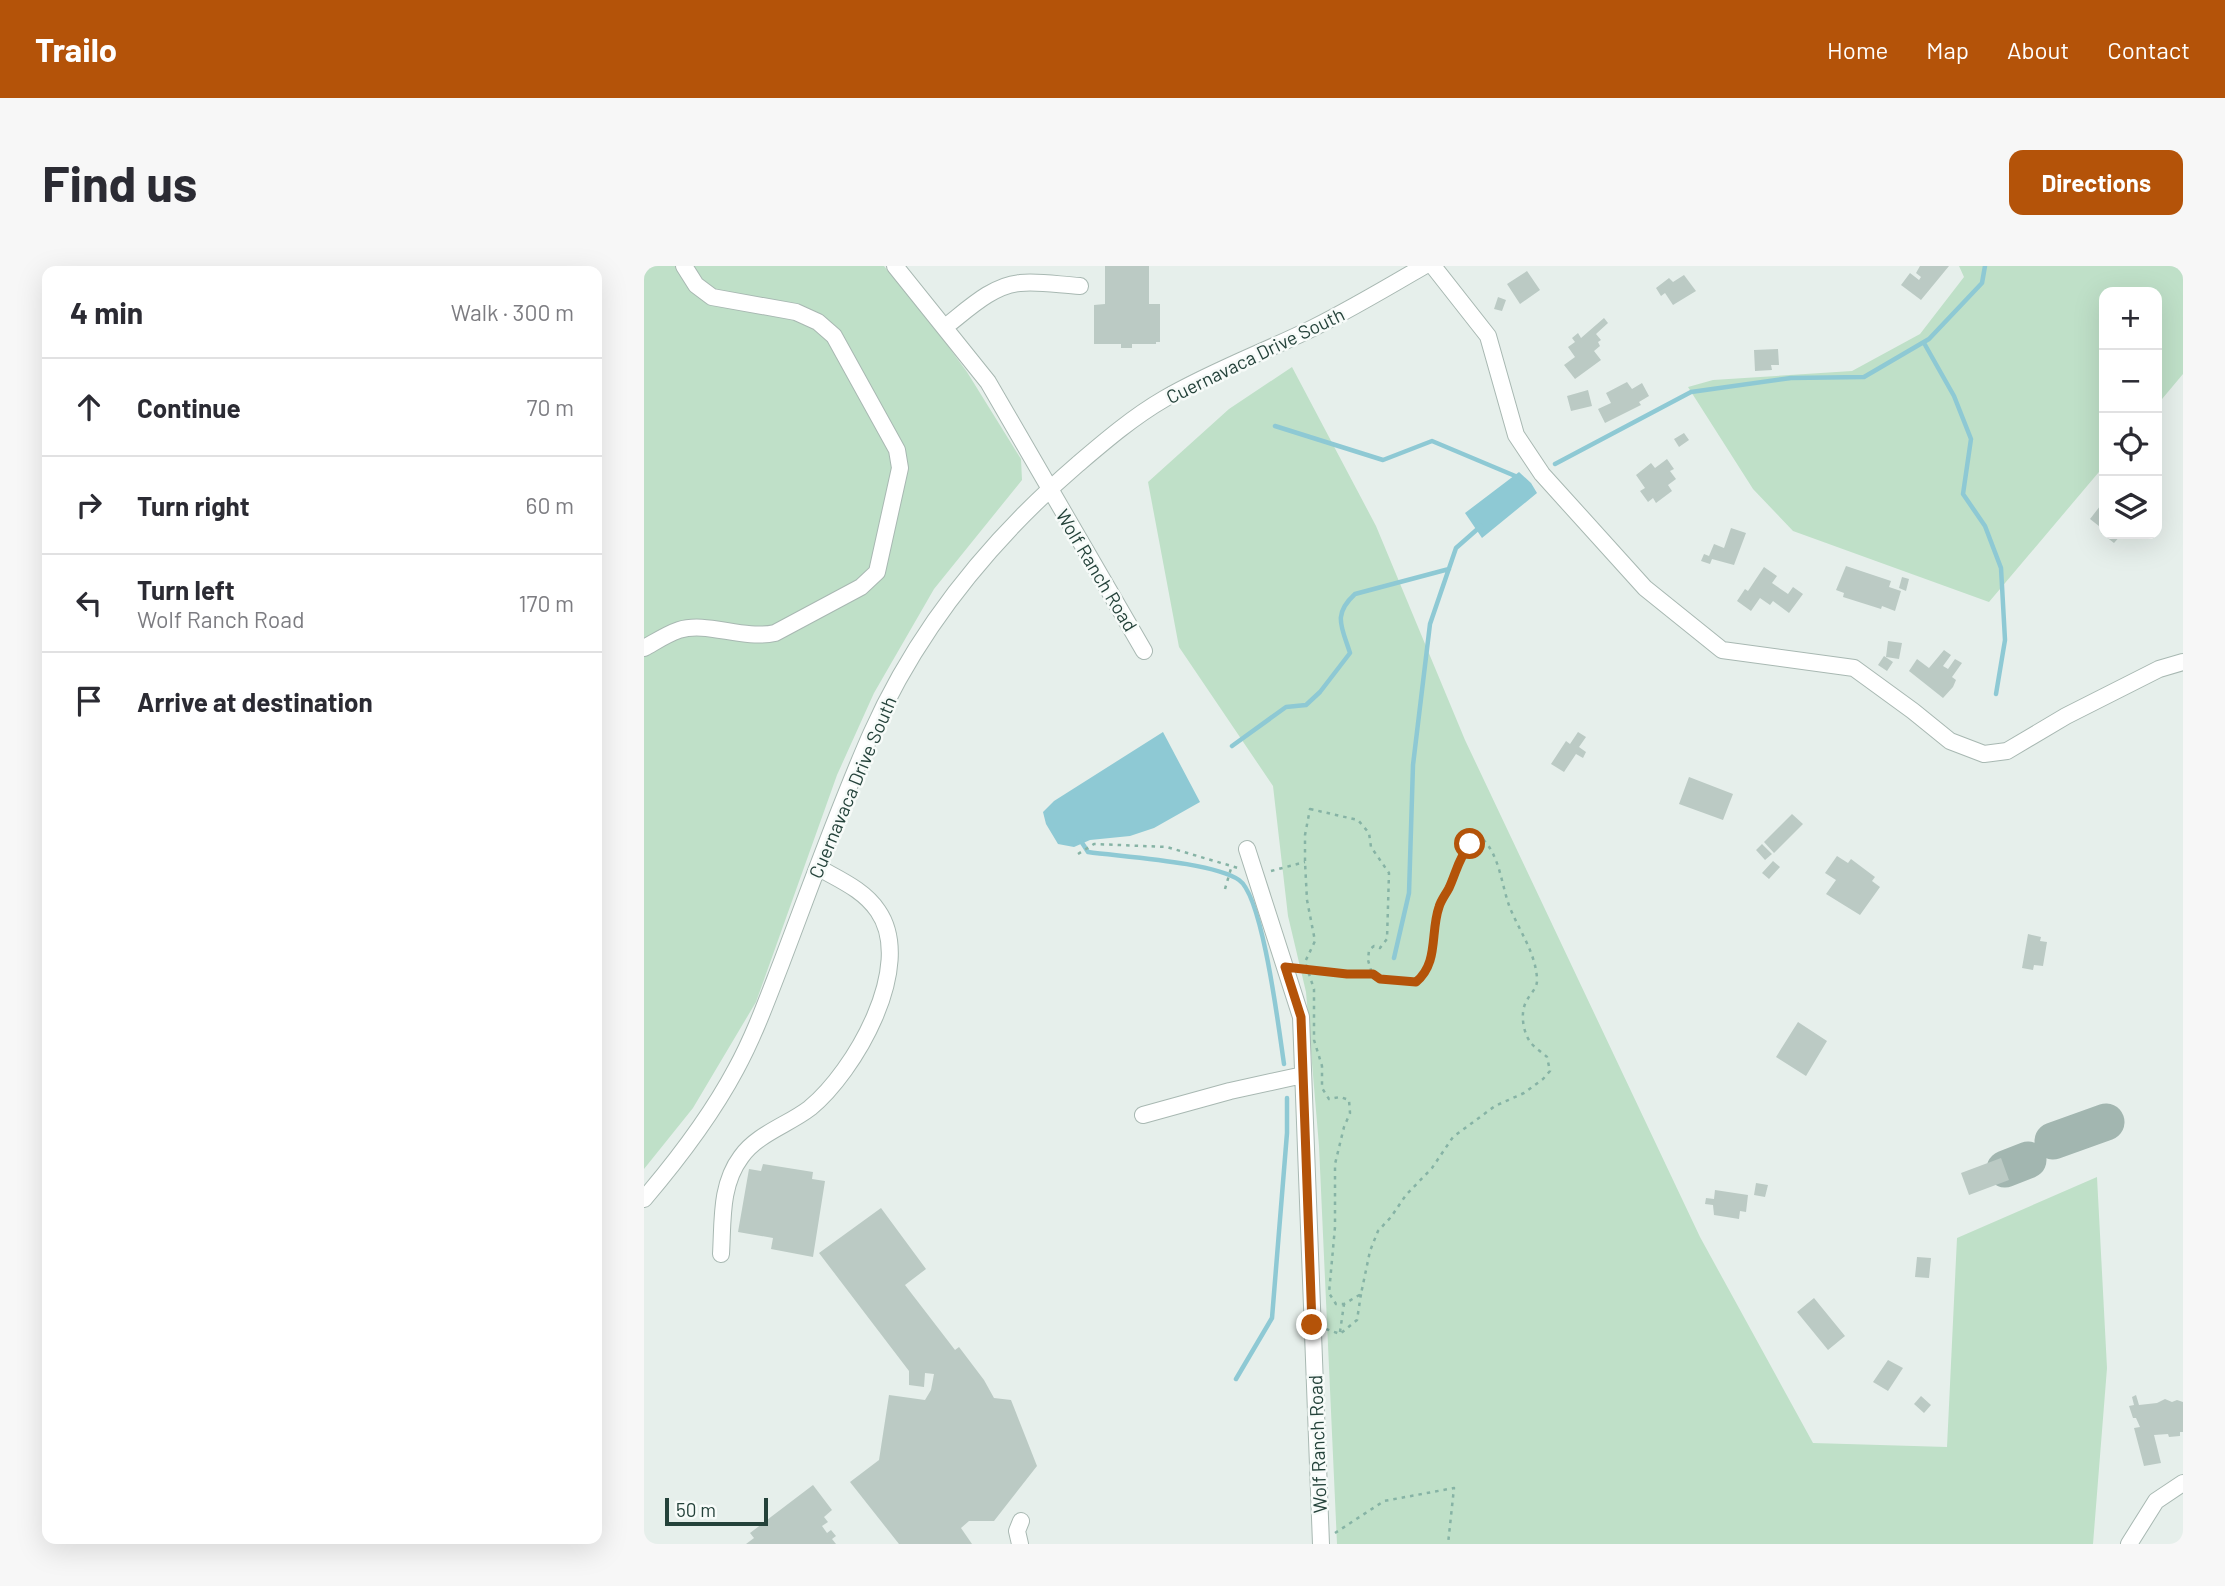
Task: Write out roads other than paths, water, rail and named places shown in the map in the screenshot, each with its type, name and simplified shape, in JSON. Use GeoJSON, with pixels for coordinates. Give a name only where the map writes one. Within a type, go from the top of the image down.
{"type":"FeatureCollection","features":[{"type":"Feature","properties":{"kind":"street"},"geometry":{"type":"LineString","coordinates":[[644,648],[680,629],[699,627],[759,637],[775,633],[861,587],[877,572],[900,468],[897,450],[834,336],[818,322],[796,312],[712,297],[696,285],[684,266]]}},
{"type":"Feature","properties":{"kind":"street","name":"Wolf Ranch Road"},"geometry":{"type":"LineString","coordinates":[[895,266],[988,382],[1144,651]]}},
{"type":"Feature","properties":{"kind":"street","name":"Cuernavaca Drive South"},"geometry":{"type":"LineString","coordinates":[[644,1199],[677,1158],[735,1070],[760,1019],[871,734],[894,687],[925,636],[947,602],[973,570],[1049,489],[1109,437],[1162,400],[1212,373],[1358,305],[1424,266]]}},
{"type":"Feature","properties":{"kind":"street"},"geometry":{"type":"LineString","coordinates":[[1433,266],[1488,336],[1516,435],[1542,474],[1645,588],[1722,650],[1854,668],[1950,741],[1984,754],[2007,751],[2066,716],[2159,668],[2183,662]]}},
{"type":"Feature","properties":{"kind":"street"},"geometry":{"type":"LineString","coordinates":[[945,327],[975,304],[1018,283],[1080,286]]}},
{"type":"Feature","properties":{"kind":"street","name":"Wolf Ranch Road"},"geometry":{"type":"LineString","coordinates":[[1247,849],[1301,1017],[1321,1543]]}},
{"type":"Feature","properties":{"kind":"street"},"geometry":{"type":"LineString","coordinates":[[722,1254],[724,1192],[736,1163],[749,1147],[810,1108],[842,1075],[870,1029],[883,992],[889,956],[889,938],[885,923],[860,891],[819,868]]}},
{"type":"Feature","properties":{"kind":"street"},"geometry":{"type":"LineString","coordinates":[[1143,1115],[1230,1091],[1303,1076]]}},
{"type":"Feature","properties":{"kind":"street"},"geometry":{"type":"LineString","coordinates":[[2130,1544],[2156,1501],[2183,1483]]}},
{"type":"Feature","properties":{"kind":"street"},"geometry":{"type":"LineString","coordinates":[[1020,1544],[1017,1531],[1021,1521]]}},
{"type":"Feature","properties":{"kind":"water"},"geometry":{"type":"Polygon","coordinates":[[[1519,472],[1537,493],[1482,538],[1465,513],[1519,472]]]}},
{"type":"Feature","properties":{"kind":"water"},"geometry":{"type":"Polygon","coordinates":[[[1163,732],[1200,802],[1154,828],[1130,836],[1090,840],[1074,847],[1058,844],[1046,824],[1043,812],[1054,801],[1163,732]]]}},
{"type":"Feature","properties":{"kind":"waterway"},"geometry":{"type":"LineString","coordinates":[[1555,464],[1691,392],[1791,378],[1864,377],[1929,339],[1982,283],[1985,266]]}},
{"type":"Feature","properties":{"kind":"waterway"},"geometry":{"type":"LineString","coordinates":[[1924,343],[1954,396],[1971,439],[1963,494],[1985,526],[2001,568],[2005,640],[1996,694]]}},
{"type":"Feature","properties":{"kind":"waterway"},"geometry":{"type":"LineString","coordinates":[[1275,426],[1383,460],[1432,441],[1520,478]]}},
{"type":"Feature","properties":{"kind":"waterway"},"geometry":{"type":"LineString","coordinates":[[1394,958],[1409,893],[1413,765],[1430,624],[1456,548],[1481,526]]}},
{"type":"Feature","properties":{"kind":"waterway"},"geometry":{"type":"LineString","coordinates":[[1232,746],[1286,707],[1306,705],[1320,692],[1350,653],[1341,615],[1343,608],[1355,594],[1449,569]]}},
{"type":"Feature","properties":{"kind":"waterway"},"geometry":{"type":"LineString","coordinates":[[1079,838],[1088,852],[1189,865],[1227,874],[1239,880],[1248,891],[1262,937],[1284,1064]]}},
{"type":"Feature","properties":{"kind":"waterway"},"geometry":{"type":"LineString","coordinates":[[1236,1379],[1272,1318],[1287,1133],[1287,1098]]}}]}
